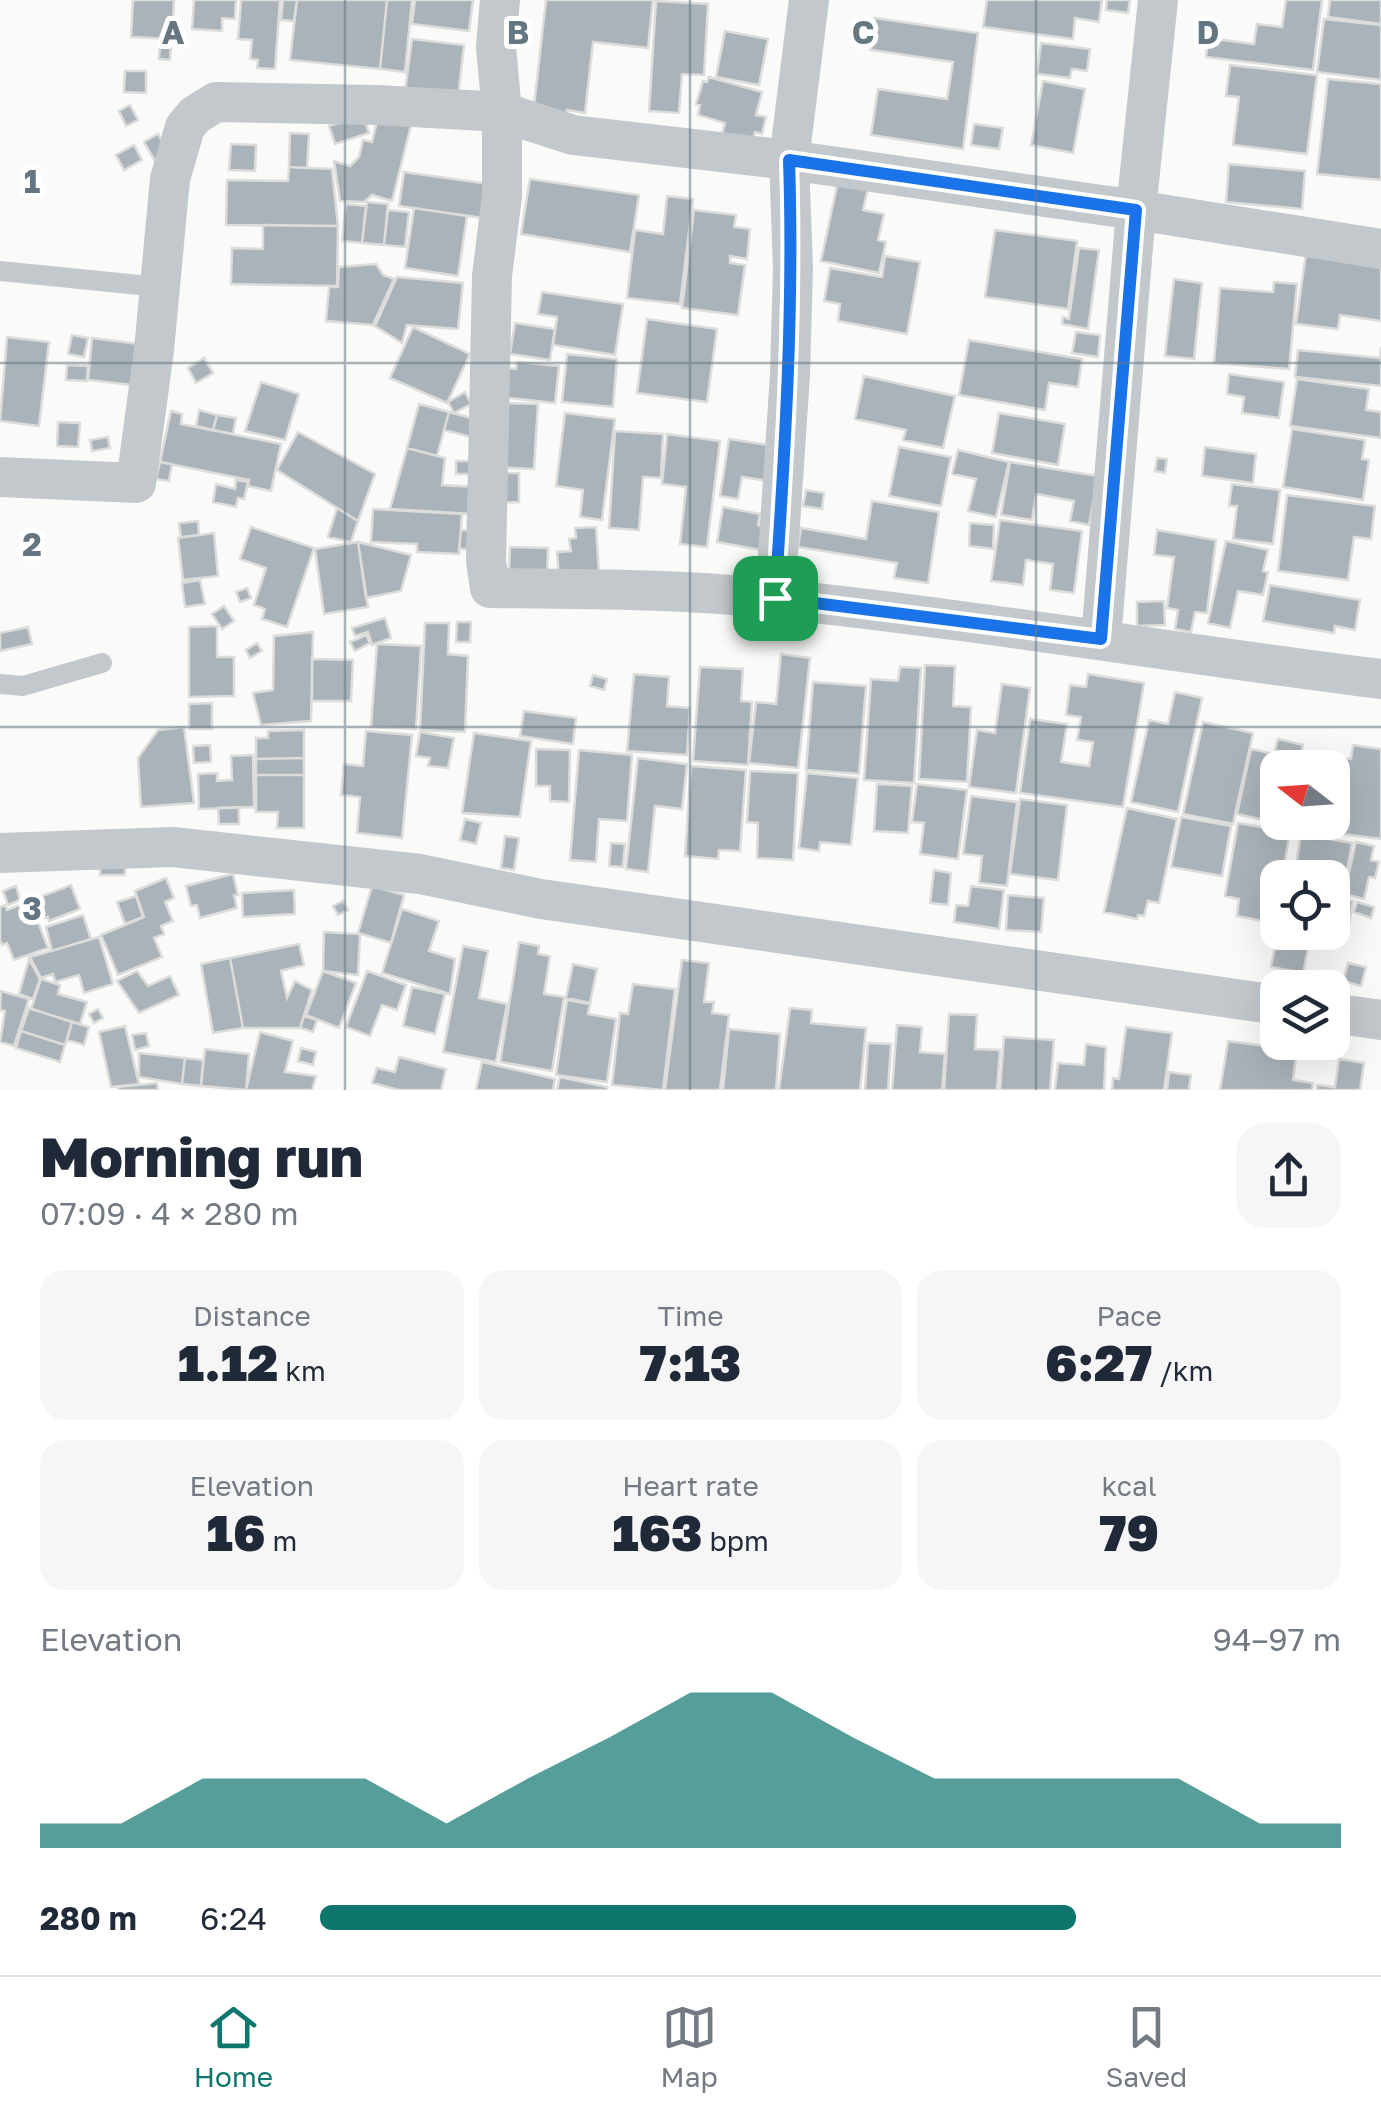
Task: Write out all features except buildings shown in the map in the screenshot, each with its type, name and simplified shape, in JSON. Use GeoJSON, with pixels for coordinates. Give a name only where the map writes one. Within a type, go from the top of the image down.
{"type":"FeatureCollection","features":[{"type":"Feature","properties":{"kind":"street"},"geometry":{"type":"LineString","coordinates":[[500,0],[496,47],[502,112],[502,196],[491,314],[486,560],[490,588],[624,589],[775,598],[1381,678]]}},
{"type":"Feature","properties":{"kind":"street"},"geometry":{"type":"LineString","coordinates":[[775,598],[790,375],[789,160],[808,0]]}},
{"type":"Feature","properties":{"kind":"street"},"geometry":{"type":"LineString","coordinates":[[1101,639],[1136,210],[1158,0]]}},
{"type":"Feature","properties":{"kind":"street"},"geometry":{"type":"LineString","coordinates":[[0,477],[136,484],[170,178],[185,127],[195,115],[216,102],[502,112],[572,135],[789,160],[1381,249]]}},
{"type":"Feature","properties":{"kind":"street"},"geometry":{"type":"LineString","coordinates":[[0,853],[173,848],[420,874],[541,900],[1260,1002]]}},
{"type":"Feature","properties":{"kind":"street"},"geometry":{"type":"LineString","coordinates":[[1350,1016],[1381,1020]]}},
{"type":"Feature","properties":{"kind":"lane"},"geometry":{"type":"LineString","coordinates":[[0,271],[158,286]]}},
{"type":"Feature","properties":{"kind":"lane"},"geometry":{"type":"LineString","coordinates":[[0,684],[23,686],[102,664]]}},
{"type":"Feature","properties":{"kind":"route"},"geometry":{"type":"LineString","coordinates":[[789,160],[1136,210],[1101,639],[775,598],[790,375],[789,160]]}}]}
